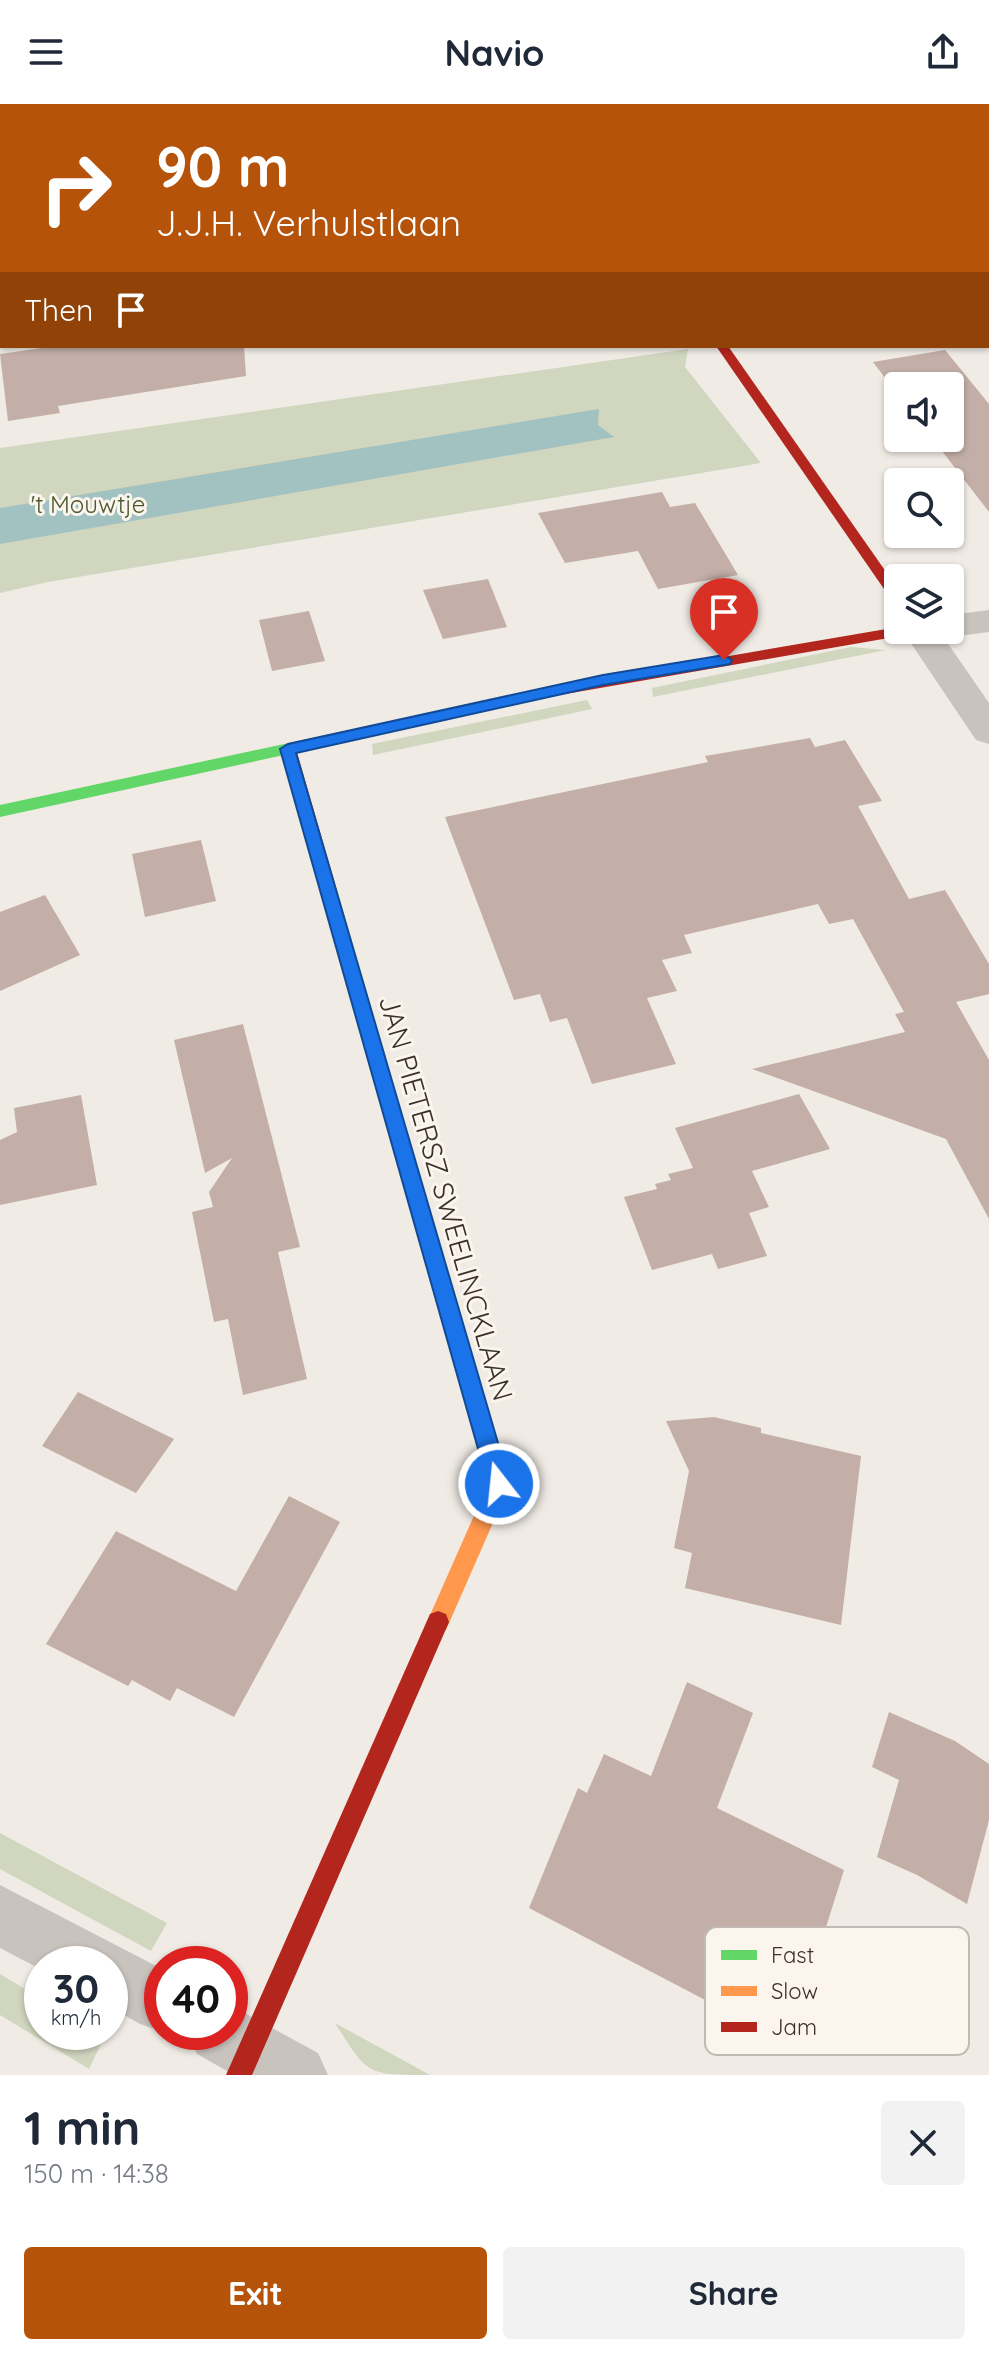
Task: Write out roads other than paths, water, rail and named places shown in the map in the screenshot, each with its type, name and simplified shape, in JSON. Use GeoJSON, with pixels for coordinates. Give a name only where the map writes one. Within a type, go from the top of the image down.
{"type":"FeatureCollection","features":[{"type":"Feature","properties":{"kind":"street"},"geometry":{"type":"LineString","coordinates":[[723,348],[884,579]]}},
{"type":"Feature","properties":{"kind":"street"},"geometry":{"type":"LineString","coordinates":[[964,624],[989,621]]}},
{"type":"Feature","properties":{"kind":"street"},"geometry":{"type":"LineString","coordinates":[[0,811],[603,680],[884,634]]}},
{"type":"Feature","properties":{"kind":"street"},"geometry":{"type":"LineString","coordinates":[[930,644],[989,731]]}},
{"type":"Feature","properties":{"kind":"street","name":"JAN PIETERSZ SWEELINCKLAAN"},"geometry":{"type":"LineString","coordinates":[[251,2058],[499,1484],[288,749]]}},
{"type":"Feature","properties":{"kind":"street"},"geometry":{"type":"LineString","coordinates":[[0,1915],[58,1946]]}},
{"type":"Feature","properties":{"kind":"water"},"geometry":{"type":"Polygon","coordinates":[[[599,409],[598,425],[614,437],[0,544],[0,508],[599,409]]]}},
{"type":"Feature","properties":{"kind":"park label","name":"'t Mouwtje"},"geometry":{"type":"Point","coordinates":[88,505]}}]}
